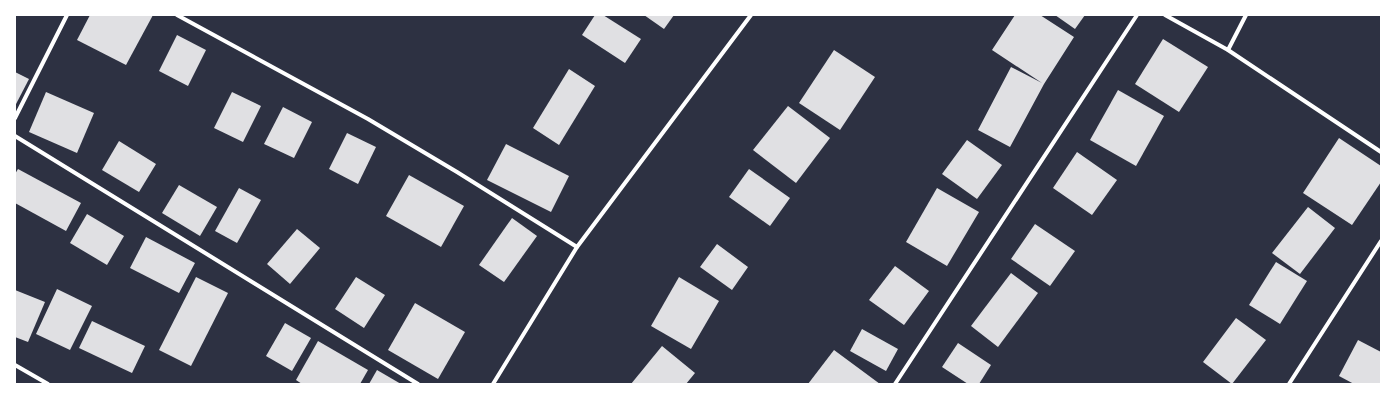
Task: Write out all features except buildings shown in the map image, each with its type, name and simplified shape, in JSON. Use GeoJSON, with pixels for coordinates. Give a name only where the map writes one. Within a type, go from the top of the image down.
{"type":"FeatureCollection","features":[{"type":"Feature","properties":{"kind":"street"},"geometry":{"type":"LineString","coordinates":[[15,118],[67,15]]}},
{"type":"Feature","properties":{"kind":"street"},"geometry":{"type":"LineString","coordinates":[[177,15],[368,119],[457,172],[577,247]]}},
{"type":"Feature","properties":{"kind":"street"},"geometry":{"type":"LineString","coordinates":[[493,384],[577,247],[751,15]]}},
{"type":"Feature","properties":{"kind":"street"},"geometry":{"type":"LineString","coordinates":[[895,384],[1137,15]]}},
{"type":"Feature","properties":{"kind":"street"},"geometry":{"type":"LineString","coordinates":[[1165,15],[1228,50],[1381,152]]}},
{"type":"Feature","properties":{"kind":"street"},"geometry":{"type":"LineString","coordinates":[[1228,50],[1246,15]]}},
{"type":"Feature","properties":{"kind":"street"},"geometry":{"type":"LineString","coordinates":[[15,136],[418,384]]}},
{"type":"Feature","properties":{"kind":"street"},"geometry":{"type":"LineString","coordinates":[[1289,384],[1381,241]]}},
{"type":"Feature","properties":{"kind":"street"},"geometry":{"type":"LineString","coordinates":[[15,365],[48,384]]}}]}
